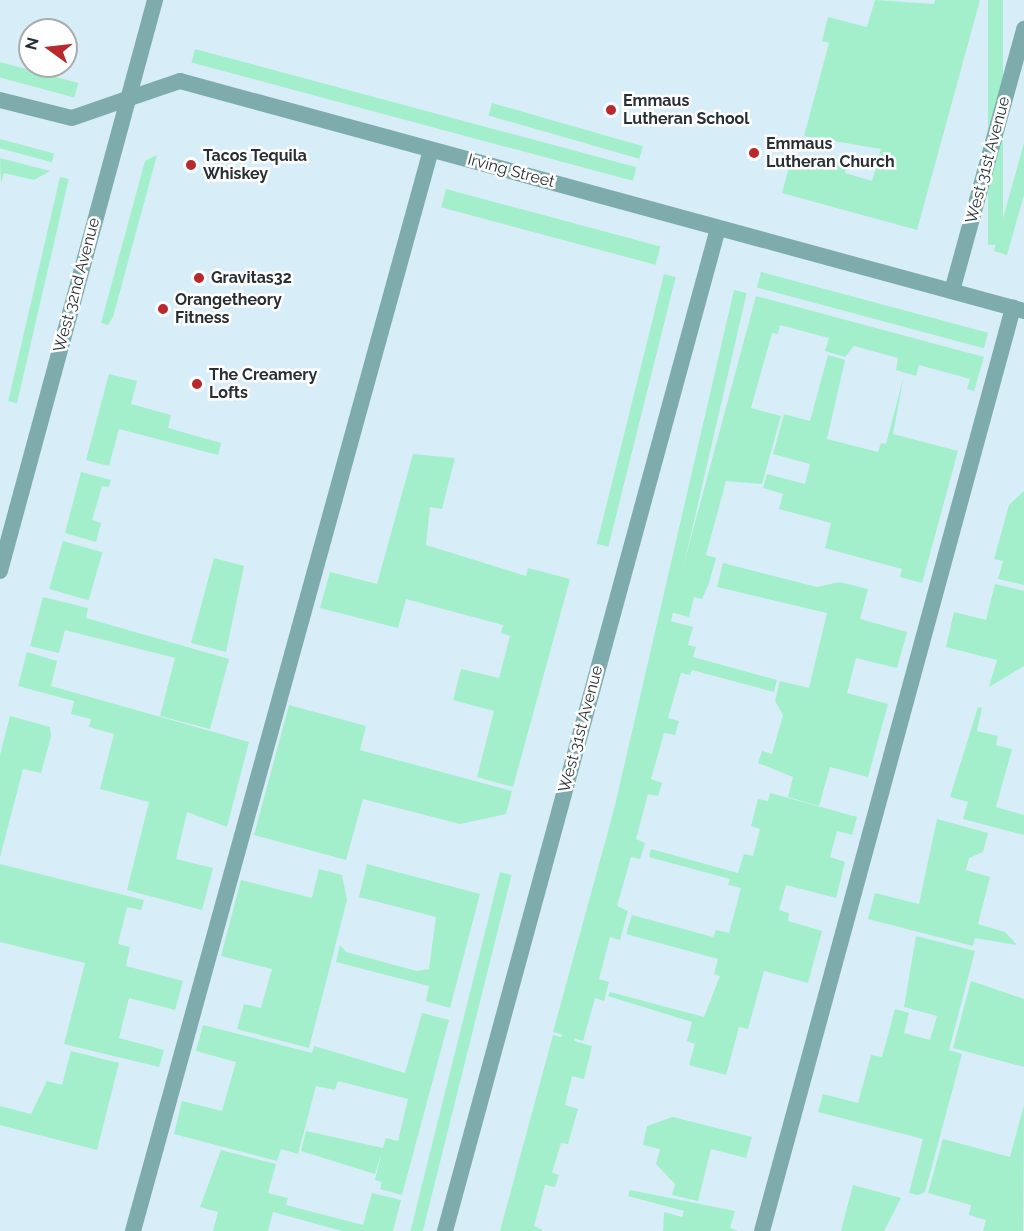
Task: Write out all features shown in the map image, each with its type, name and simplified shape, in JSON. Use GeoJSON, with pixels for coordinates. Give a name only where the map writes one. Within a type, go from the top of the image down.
{"type":"FeatureCollection","features":[{"type":"Feature","properties":{"kind":"street","name":"West 32nd Avenue"},"geometry":{"type":"LineString","coordinates":[[0,571],[155,0]]}},
{"type":"Feature","properties":{"kind":"street","name":"West 31st Avenue"},"geometry":{"type":"LineString","coordinates":[[952,291],[1024,29]]}},
{"type":"Feature","properties":{"kind":"street","name":"Irving Street"},"geometry":{"type":"LineString","coordinates":[[0,100],[72,118],[180,81],[1018,309]]}},
{"type":"Feature","properties":{"kind":"street"},"geometry":{"type":"LineString","coordinates":[[134,1231],[431,150]]}},
{"type":"Feature","properties":{"kind":"street","name":"West 31st Avenue"},"geometry":{"type":"LineString","coordinates":[[445,1231],[718,228]]}},
{"type":"Feature","properties":{"kind":"street"},"geometry":{"type":"LineString","coordinates":[[762,1231],[1018,309]]}},
{"type":"Feature","properties":{"kind":"green space"},"geometry":{"type":"Polygon","coordinates":[[[875,0],[934,4],[935,0],[980,0],[917,230],[782,193],[792,156],[847,164],[845,173],[872,181],[881,149],[804,136],[829,43],[822,41],[828,17],[867,27],[875,0]]]}},
{"type":"Feature","properties":{"kind":"green space"},"geometry":{"type":"Polygon","coordinates":[[[988,0],[1003,0],[1003,245],[988,245],[988,0]]]}},
{"type":"Feature","properties":{"kind":"green space"},"geometry":{"type":"Polygon","coordinates":[[[195,49],[636,167],[633,181],[191,63],[195,49]]]}},
{"type":"Feature","properties":{"kind":"green space"},"geometry":{"type":"Polygon","coordinates":[[[0,62],[18,67],[18,78],[60,78],[78,83],[74,97],[0,78],[0,62]]]}},
{"type":"Feature","properties":{"kind":"green space"},"geometry":{"type":"Polygon","coordinates":[[[492,103],[643,146],[639,159],[488,115],[492,103]]]}},
{"type":"Feature","properties":{"kind":"green space"},"geometry":{"type":"Polygon","coordinates":[[[0,139],[54,153],[52,162],[0,148],[0,139]]]}},
{"type":"Feature","properties":{"kind":"green space"},"geometry":{"type":"Polygon","coordinates":[[[1024,143],[1024,195],[1007,255],[994,251],[1024,143]]]}},
{"type":"Feature","properties":{"kind":"green space"},"geometry":{"type":"Polygon","coordinates":[[[157,155],[113,317],[108,325],[101,323],[145,161],[157,155]]]}},
{"type":"Feature","properties":{"kind":"green space"},"geometry":{"type":"Polygon","coordinates":[[[0,158],[50,171],[34,180],[4,173],[1,183],[0,158]]]}},
{"type":"Feature","properties":{"kind":"green space"},"geometry":{"type":"Polygon","coordinates":[[[60,177],[69,179],[17,403],[8,401],[60,177]]]}},
{"type":"Feature","properties":{"kind":"green space"},"geometry":{"type":"Polygon","coordinates":[[[446,189],[660,246],[656,265],[441,207],[446,189]]]}},
{"type":"Feature","properties":{"kind":"green space"},"geometry":{"type":"Polygon","coordinates":[[[761,272],[988,333],[984,348],[757,287],[761,272]]]}},
{"type":"Feature","properties":{"kind":"green space"},"geometry":{"type":"Polygon","coordinates":[[[664,274],[676,277],[608,547],[597,544],[664,274]]]}},
{"type":"Feature","properties":{"kind":"green space"},"geometry":{"type":"Polygon","coordinates":[[[734,290],[747,293],[530,1231],[517,1231],[734,290]]]}},
{"type":"Feature","properties":{"kind":"green space"},"geometry":{"type":"Polygon","coordinates":[[[756,296],[984,357],[974,391],[967,389],[970,379],[919,365],[916,376],[896,370],[898,358],[854,346],[845,357],[825,351],[829,338],[780,325],[778,334],[772,333],[751,408],[781,416],[762,484],[726,481],[706,555],[716,558],[702,599],[694,597],[689,617],[671,612],[756,296]]]}},
{"type":"Feature","properties":{"kind":"green space"},"geometry":{"type":"Polygon","coordinates":[[[828,355],[845,360],[827,439],[878,452],[881,443],[886,444],[904,376],[893,434],[958,451],[922,583],[900,577],[902,569],[825,548],[831,523],[779,509],[783,494],[763,488],[767,474],[805,484],[810,464],[773,454],[784,414],[810,421],[828,355]]]}},
{"type":"Feature","properties":{"kind":"green space"},"geometry":{"type":"Polygon","coordinates":[[[109,374],[137,381],[131,404],[171,415],[168,428],[221,443],[218,455],[119,429],[109,466],[86,460],[109,374]]]}},
{"type":"Feature","properties":{"kind":"green space"},"geometry":{"type":"Polygon","coordinates":[[[413,454],[455,458],[442,509],[430,507],[426,545],[526,576],[528,568],[570,579],[513,787],[477,777],[494,711],[453,700],[461,669],[499,678],[510,636],[501,633],[503,625],[406,599],[398,628],[320,608],[330,572],[377,584],[413,454]]]}},
{"type":"Feature","properties":{"kind":"green space"},"geometry":{"type":"Polygon","coordinates":[[[81,472],[111,480],[109,487],[102,486],[92,520],[101,523],[96,542],[65,533],[81,472]]]}},
{"type":"Feature","properties":{"kind":"green space"},"geometry":{"type":"Polygon","coordinates":[[[1024,491],[1024,585],[998,579],[1003,561],[994,559],[1009,505],[1024,491]]]}},
{"type":"Feature","properties":{"kind":"green space"},"geometry":{"type":"Polygon","coordinates":[[[63,541],[102,552],[89,600],[49,589],[63,541]]]}},
{"type":"Feature","properties":{"kind":"green space"},"geometry":{"type":"Polygon","coordinates":[[[214,558],[244,566],[226,652],[191,643],[214,558]]]}},
{"type":"Feature","properties":{"kind":"green space"},"geometry":{"type":"Polygon","coordinates":[[[723,563],[817,587],[840,582],[868,589],[860,619],[907,632],[897,668],[856,658],[847,693],[888,704],[868,777],[830,767],[819,806],[788,797],[793,777],[758,763],[762,751],[772,754],[783,715],[775,701],[780,681],[809,688],[827,613],[717,587],[723,563]]]}},
{"type":"Feature","properties":{"kind":"green space"},"geometry":{"type":"Polygon","coordinates":[[[995,584],[1024,591],[1024,666],[989,687],[997,660],[946,647],[954,612],[986,620],[995,584]]]}},
{"type":"Feature","properties":{"kind":"green space"},"geometry":{"type":"Polygon","coordinates":[[[43,597],[88,608],[86,618],[229,659],[210,729],[160,716],[175,658],[65,630],[59,653],[30,646],[43,597]]]}},
{"type":"Feature","properties":{"kind":"green space"},"geometry":{"type":"Polygon","coordinates":[[[666,620],[693,627],[688,645],[696,647],[693,657],[777,680],[774,692],[692,670],[690,675],[681,673],[668,718],[679,721],[675,735],[664,733],[651,779],[662,783],[658,796],[648,794],[636,839],[645,843],[640,859],[631,857],[617,906],[628,911],[620,940],[610,937],[599,979],[609,982],[604,1001],[595,998],[583,1041],[553,1032],[666,620]]]}},
{"type":"Feature","properties":{"kind":"green space"},"geometry":{"type":"Polygon","coordinates":[[[27,652],[57,661],[51,686],[249,742],[227,827],[187,812],[176,859],[213,868],[202,910],[127,890],[149,802],[100,789],[114,734],[89,727],[91,719],[71,714],[74,701],[18,686],[27,652]]]}},
{"type":"Feature","properties":{"kind":"green space"},"geometry":{"type":"Polygon","coordinates":[[[289,705],[366,726],[360,750],[512,791],[506,814],[460,824],[363,799],[346,860],[254,835],[289,705]]]}},
{"type":"Feature","properties":{"kind":"green space"},"geometry":{"type":"Polygon","coordinates":[[[978,707],[982,708],[977,731],[998,736],[996,745],[1012,749],[996,807],[1024,815],[1024,835],[963,819],[968,802],[950,797],[978,707]]]}},
{"type":"Feature","properties":{"kind":"green space"},"geometry":{"type":"Polygon","coordinates":[[[10,716],[50,727],[51,736],[41,773],[23,769],[0,857],[0,755],[10,716]]]}},
{"type":"Feature","properties":{"kind":"green space"},"geometry":{"type":"Polygon","coordinates":[[[770,793],[857,817],[852,835],[837,831],[830,857],[845,862],[836,898],[786,885],[779,910],[789,913],[788,921],[822,931],[808,983],[764,971],[748,1029],[739,1027],[726,1075],[689,1065],[695,1044],[687,1041],[692,1022],[608,996],[610,992],[704,1017],[720,976],[714,974],[718,959],[626,934],[632,915],[713,937],[716,930],[729,933],[741,888],[728,885],[730,879],[649,857],[651,849],[738,873],[744,854],[753,856],[760,829],[751,826],[758,799],[768,801],[770,793]]]}},
{"type":"Feature","properties":{"kind":"green space"},"geometry":{"type":"Polygon","coordinates":[[[937,819],[988,833],[983,852],[969,858],[966,870],[990,877],[978,924],[1005,932],[1017,945],[975,938],[973,946],[868,919],[875,893],[919,904],[937,819]]]}},
{"type":"Feature","properties":{"kind":"green space"},"geometry":{"type":"Polygon","coordinates":[[[0,864],[144,900],[141,910],[127,907],[118,944],[130,947],[126,966],[183,981],[175,1010],[129,998],[119,1038],[164,1050],[159,1067],[64,1044],[85,963],[0,942],[0,864]]]}},
{"type":"Feature","properties":{"kind":"green space"},"geometry":{"type":"Polygon","coordinates":[[[367,864],[480,894],[450,1008],[426,1001],[429,986],[336,962],[340,945],[346,952],[417,971],[429,969],[436,917],[359,897],[367,864]]]}},
{"type":"Feature","properties":{"kind":"green space"},"geometry":{"type":"Polygon","coordinates":[[[319,869],[342,875],[347,900],[309,1048],[237,1029],[244,1004],[261,1008],[272,969],[221,956],[241,880],[312,898],[319,869]]]}},
{"type":"Feature","properties":{"kind":"green space"},"geometry":{"type":"Polygon","coordinates":[[[500,872],[512,875],[423,1231],[410,1231],[500,872]]]}},
{"type":"Feature","properties":{"kind":"green space"},"geometry":{"type":"Polygon","coordinates":[[[916,936],[975,951],[949,1050],[962,1054],[925,1192],[918,1195],[909,1193],[923,1139],[818,1112],[823,1094],[858,1103],[871,1055],[882,1057],[895,1009],[909,1013],[904,1033],[930,1040],[937,1016],[904,1007],[916,936]]]}},
{"type":"Feature","properties":{"kind":"green space"},"geometry":{"type":"Polygon","coordinates":[[[971,981],[1024,999],[1024,1067],[953,1048],[971,981]]]}},
{"type":"Feature","properties":{"kind":"green space"},"geometry":{"type":"Polygon","coordinates":[[[422,1013],[449,1020],[402,1195],[380,1189],[382,1182],[375,1180],[382,1151],[375,1174],[301,1151],[306,1131],[383,1148],[386,1138],[398,1141],[408,1099],[338,1081],[335,1090],[316,1086],[298,1154],[281,1149],[277,1161],[174,1134],[182,1101],[222,1111],[236,1062],[196,1051],[203,1025],[312,1053],[314,1046],[405,1073],[422,1013]]]}},
{"type":"Feature","properties":{"kind":"green space"},"geometry":{"type":"Polygon","coordinates":[[[553,1035],[592,1046],[584,1079],[572,1076],[565,1105],[578,1109],[568,1144],[561,1143],[552,1173],[559,1175],[555,1187],[545,1185],[534,1226],[544,1231],[500,1231],[553,1035]]]}},
{"type":"Feature","properties":{"kind":"green space"},"geometry":{"type":"Polygon","coordinates":[[[71,1051],[119,1063],[97,1150],[0,1125],[0,1106],[31,1114],[47,1081],[62,1085],[71,1051]]]}},
{"type":"Feature","properties":{"kind":"green space"},"geometry":{"type":"Polygon","coordinates":[[[1024,1105],[1023,1231],[983,1231],[986,1220],[969,1215],[971,1205],[928,1193],[943,1139],[1010,1157],[1024,1105]]]}},
{"type":"Feature","properties":{"kind":"green space"},"geometry":{"type":"Polygon","coordinates":[[[673,1117],[752,1137],[746,1158],[711,1149],[698,1201],[672,1195],[675,1184],[656,1164],[660,1149],[643,1145],[647,1126],[673,1117]]]}},
{"type":"Feature","properties":{"kind":"green space"},"geometry":{"type":"Polygon","coordinates":[[[221,1150],[276,1164],[268,1193],[288,1198],[286,1205],[363,1225],[372,1193],[401,1200],[393,1231],[342,1231],[273,1212],[268,1231],[213,1231],[218,1212],[200,1207],[221,1150]]]}},
{"type":"Feature","properties":{"kind":"green space"},"geometry":{"type":"Polygon","coordinates":[[[853,1185],[901,1198],[884,1231],[841,1231],[853,1185]]]}},
{"type":"Feature","properties":{"kind":"green space"},"geometry":{"type":"Polygon","coordinates":[[[630,1190],[735,1211],[730,1228],[738,1231],[663,1231],[664,1212],[682,1217],[684,1211],[628,1196],[630,1190]]]}},
{"type":"Feature","properties":{"kind":"place","name":"Emmaus Lutheran School"},"geometry":{"type":"Point","coordinates":[611,110]}},
{"type":"Feature","properties":{"kind":"place","name":"Emmaus Lutheran Church"},"geometry":{"type":"Point","coordinates":[754,153]}},
{"type":"Feature","properties":{"kind":"place","name":"Tacos Tequila Whiskey"},"geometry":{"type":"Point","coordinates":[191,165]}},
{"type":"Feature","properties":{"kind":"place","name":"Gravitas32"},"geometry":{"type":"Point","coordinates":[199,278]}},
{"type":"Feature","properties":{"kind":"place","name":"Orangetheory Fitness"},"geometry":{"type":"Point","coordinates":[163,309]}},
{"type":"Feature","properties":{"kind":"place","name":"The Creamery Lofts"},"geometry":{"type":"Point","coordinates":[197,384]}}]}
